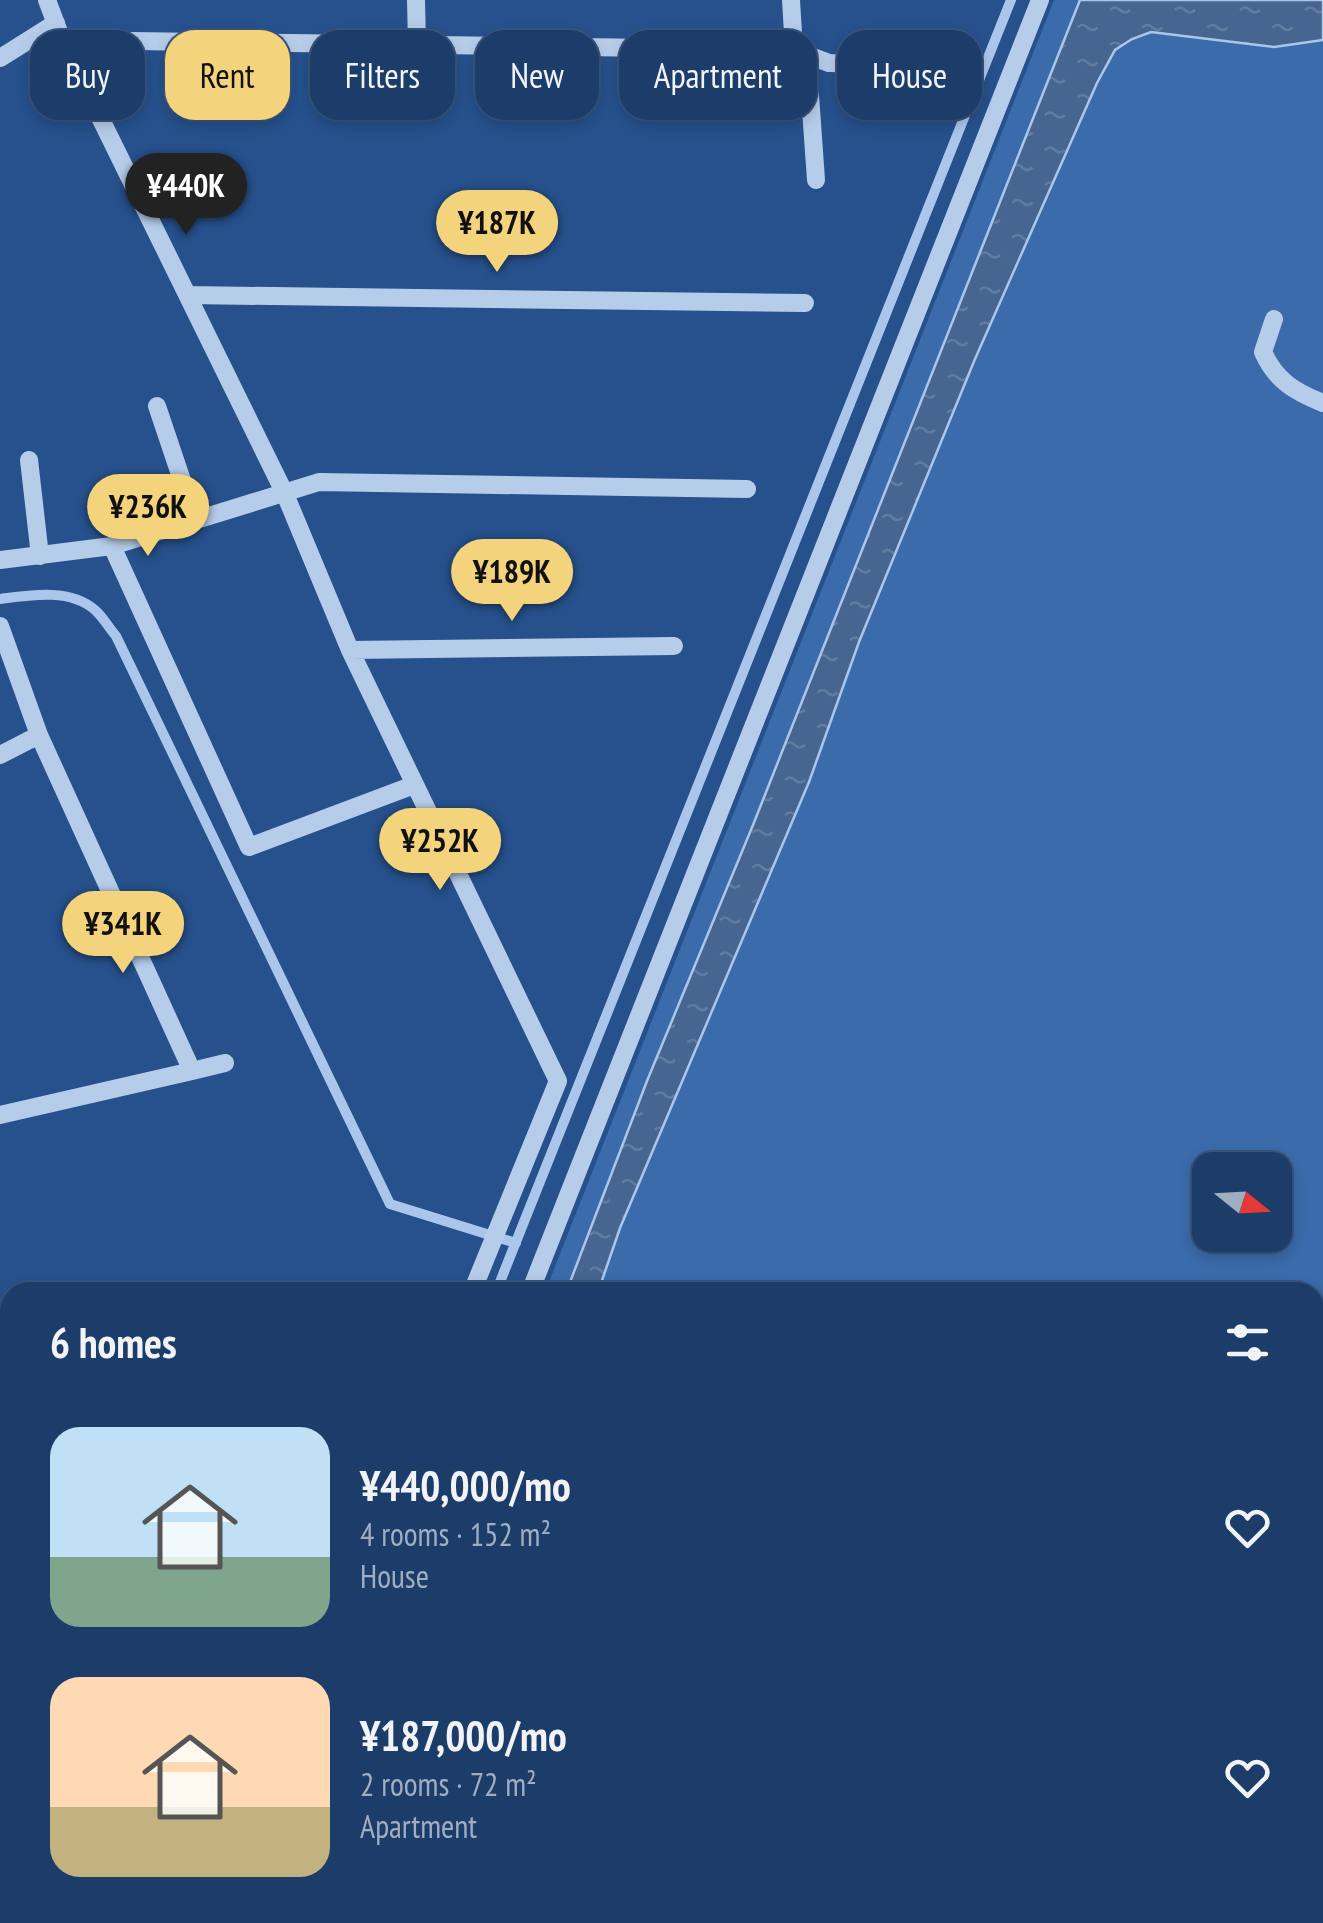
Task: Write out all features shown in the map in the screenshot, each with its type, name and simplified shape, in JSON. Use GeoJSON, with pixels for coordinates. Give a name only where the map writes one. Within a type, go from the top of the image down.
{"type":"FeatureCollection","features":[{"type":"Feature","properties":{"kind":"street"},"geometry":{"type":"LineString","coordinates":[[47,0],[59,30]]}},
{"type":"Feature","properties":{"kind":"street"},"geometry":{"type":"LineString","coordinates":[[416,0],[417,30]]}},
{"type":"Feature","properties":{"kind":"street"},"geometry":{"type":"LineString","coordinates":[[791,0],[793,30]]}},
{"type":"Feature","properties":{"kind":"street"},"geometry":{"type":"LineString","coordinates":[[534,1282],[1040,0]]}},
{"type":"Feature","properties":{"kind":"street"},"geometry":{"type":"LineString","coordinates":[[145,34],[310,40]]}},
{"type":"Feature","properties":{"kind":"street"},"geometry":{"type":"LineString","coordinates":[[0,58],[30,44]]}},
{"type":"Feature","properties":{"kind":"street"},"geometry":{"type":"LineString","coordinates":[[455,45],[619,47]]}},
{"type":"Feature","properties":{"kind":"street"},"geometry":{"type":"LineString","coordinates":[[102,120],[285,494],[350,650],[558,1081],[476,1282]]}},
{"type":"Feature","properties":{"kind":"street"},"geometry":{"type":"LineString","coordinates":[[812,120],[816,180]]}},
{"type":"Feature","properties":{"kind":"street"},"geometry":{"type":"LineString","coordinates":[[188,295],[805,303]]}},
{"type":"Feature","properties":{"kind":"street"},"geometry":{"type":"LineString","coordinates":[[1274,318],[1263,352],[1272,372],[1296,392],[1323,403]]}},
{"type":"Feature","properties":{"kind":"street"},"geometry":{"type":"LineString","coordinates":[[157,406],[195,519]]}},
{"type":"Feature","properties":{"kind":"street"},"geometry":{"type":"LineString","coordinates":[[29,460],[40,556]]}},
{"type":"Feature","properties":{"kind":"street"},"geometry":{"type":"LineString","coordinates":[[0,560],[112,546],[319,482],[746,488]]}},
{"type":"Feature","properties":{"kind":"street"},"geometry":{"type":"LineString","coordinates":[[112,546],[249,848],[414,785]]}},
{"type":"Feature","properties":{"kind":"street"},"geometry":{"type":"LineString","coordinates":[[0,626],[39,734],[192,1071]]}},
{"type":"Feature","properties":{"kind":"street"},"geometry":{"type":"LineString","coordinates":[[350,650],[674,646]]}},
{"type":"Feature","properties":{"kind":"street"},"geometry":{"type":"LineString","coordinates":[[0,755],[39,734]]}},
{"type":"Feature","properties":{"kind":"street"},"geometry":{"type":"LineString","coordinates":[[0,1116],[226,1063]]}},
{"type":"Feature","properties":{"kind":"shaded area"},"geometry":{"type":"Polygon","coordinates":[[[1054,0],[1323,0],[1323,1282],[549,1282],[1054,0]]]}},
{"type":"Feature","properties":{"kind":"water"},"geometry":{"type":"Polygon","coordinates":[[[1080,0],[1323,0],[1323,40],[1274,47],[1151,32],[1115,50],[975,359],[859,642],[809,782],[620,1228],[601,1282],[570,1282],[647,1081],[753,825],[1080,0]]]}},
{"type":"Feature","properties":{"kind":"waterway"},"geometry":{"type":"LineString","coordinates":[[500,1282],[1011,0]]}},
{"type":"Feature","properties":{"kind":"waterway"},"geometry":{"type":"LineString","coordinates":[[0,599],[49,595],[74,598],[95,610],[116,636],[390,1204],[516,1243]]}}]}
